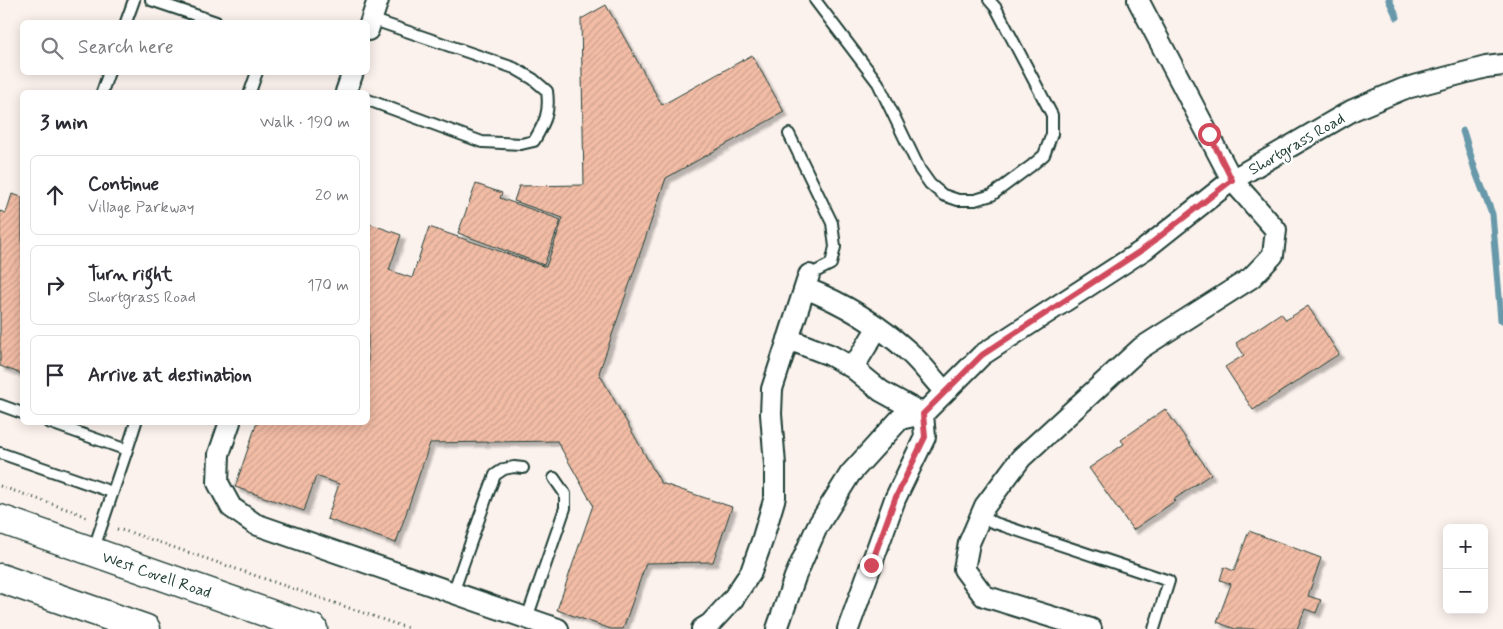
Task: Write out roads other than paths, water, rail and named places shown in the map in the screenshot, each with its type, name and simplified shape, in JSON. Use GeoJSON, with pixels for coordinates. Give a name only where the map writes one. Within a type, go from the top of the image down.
{"type":"FeatureCollection","features":[{"type":"Feature","properties":{"kind":"street"},"geometry":{"type":"LineString","coordinates":[[1091,629],[984,596],[964,569],[969,543],[985,506],[1022,458],[1141,348],[1251,278],[1273,255],[1276,230],[1232,180],[1138,0]]}},
{"type":"Feature","properties":{"kind":"street","name":"Shortgrass Road"},"geometry":{"type":"LineString","coordinates":[[923,414],[982,355],[1145,248],[1232,180],[1361,107],[1403,89],[1486,67],[1503,65]]}},
{"type":"Feature","properties":{"kind":"street"},"geometry":{"type":"LineString","coordinates":[[347,90],[352,75]]}},
{"type":"Feature","properties":{"kind":"street"},"geometry":{"type":"LineString","coordinates":[[702,629],[710,624],[733,599],[751,572],[762,541],[775,497],[775,465],[771,414],[772,389],[807,282],[831,299],[878,327],[909,353],[945,392]]}},
{"type":"Feature","properties":{"kind":"street"},"geometry":{"type":"LineString","coordinates":[[853,368],[878,327]]}},
{"type":"Feature","properties":{"kind":"street"},"geometry":{"type":"LineString","coordinates":[[788,339],[830,355],[853,368],[881,391],[923,414]]}},
{"type":"Feature","properties":{"kind":"street"},"geometry":{"type":"LineString","coordinates":[[777,629],[795,577],[817,527],[850,474],[900,419],[923,414]]}},
{"type":"Feature","properties":{"kind":"street"},"geometry":{"type":"LineString","coordinates":[[848,629],[895,499],[925,437],[923,414]]}},
{"type":"Feature","properties":{"kind":"street"},"geometry":{"type":"LineString","coordinates":[[229,425],[219,454],[218,483],[230,507],[255,524],[558,629]]}},
{"type":"Feature","properties":{"kind":"street","name":"West Covell Road"},"geometry":{"type":"LineString","coordinates":[[0,519],[314,629]]}},
{"type":"Feature","properties":{"kind":"street"},"geometry":{"type":"LineString","coordinates":[[0,578],[146,629]]}},
{"type":"Feature","properties":{"kind":"lane"},"geometry":{"type":"LineString","coordinates":[[127,20],[134,0]]}},
{"type":"Feature","properties":{"kind":"lane"},"geometry":{"type":"LineString","coordinates":[[151,0],[210,20]]}},
{"type":"Feature","properties":{"kind":"lane"},"geometry":{"type":"LineString","coordinates":[[815,0],[878,83],[920,170],[930,184],[943,194],[958,200],[975,200],[992,195],[1032,166],[1044,155],[1052,134],[1052,116],[996,8],[990,0]]}},
{"type":"Feature","properties":{"kind":"lane"},"geometry":{"type":"LineString","coordinates":[[370,101],[482,142],[521,144],[534,141],[544,125],[549,106],[547,91],[533,79],[514,68],[372,16]]}},
{"type":"Feature","properties":{"kind":"lane"},"geometry":{"type":"LineString","coordinates":[[103,90],[108,75]]}},
{"type":"Feature","properties":{"kind":"lane"},"geometry":{"type":"LineString","coordinates":[[251,90],[256,75]]}},
{"type":"Feature","properties":{"kind":"lane"},"geometry":{"type":"LineString","coordinates":[[789,134],[832,223],[835,247],[831,264],[807,282]]}},
{"type":"Feature","properties":{"kind":"lane"},"geometry":{"type":"LineString","coordinates":[[0,406],[20,412]]}},
{"type":"Feature","properties":{"kind":"lane"},"geometry":{"type":"LineString","coordinates":[[56,425],[127,450]]}},
{"type":"Feature","properties":{"kind":"lane"},"geometry":{"type":"LineString","coordinates":[[92,551],[135,425]]}},
{"type":"Feature","properties":{"kind":"lane"},"geometry":{"type":"LineString","coordinates":[[0,453],[112,492]]}},
{"type":"Feature","properties":{"kind":"lane"},"geometry":{"type":"LineString","coordinates":[[453,593],[495,475],[504,469],[523,468]]}},
{"type":"Feature","properties":{"kind":"lane"},"geometry":{"type":"LineString","coordinates":[[526,618],[565,508],[565,494],[554,478]]}},
{"type":"Feature","properties":{"kind":"lane"},"geometry":{"type":"LineString","coordinates":[[980,518],[1169,582],[1154,629]]}},
{"type":"Feature","properties":{"kind":"waterway"},"geometry":{"type":"LineString","coordinates":[[1389,0],[1397,17]]}},
{"type":"Feature","properties":{"kind":"waterway"},"geometry":{"type":"LineString","coordinates":[[1463,131],[1475,170],[1492,214],[1501,320]]}}]}
